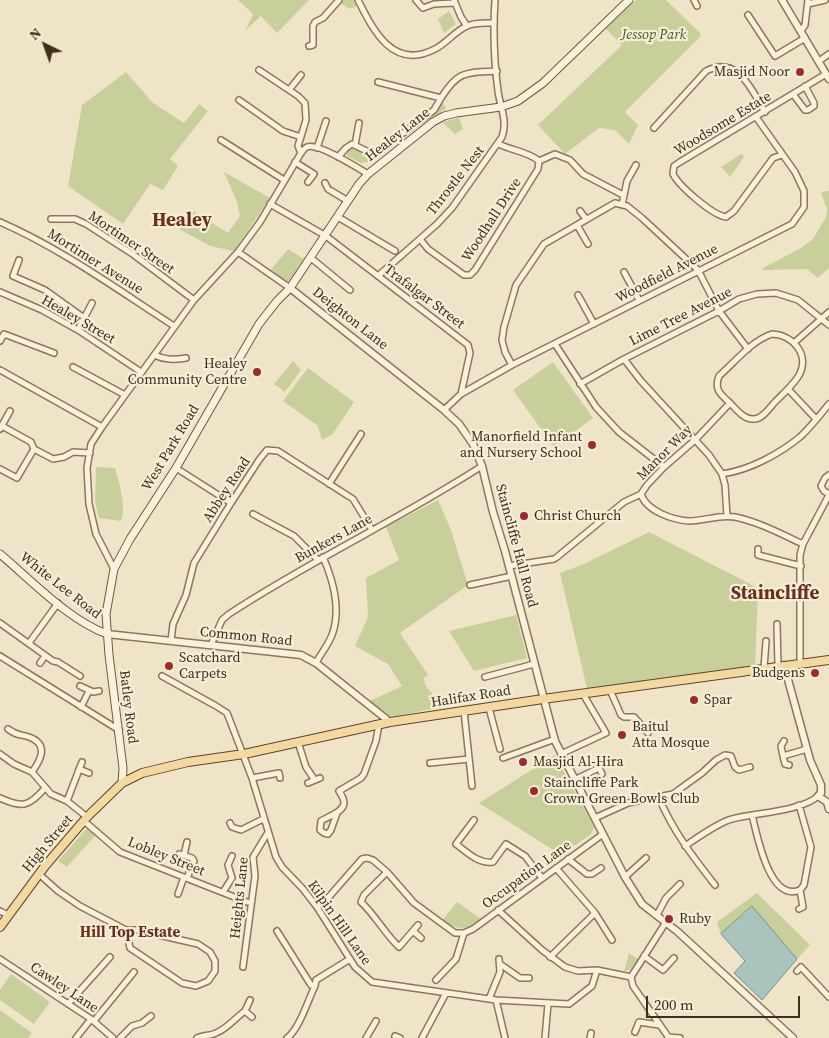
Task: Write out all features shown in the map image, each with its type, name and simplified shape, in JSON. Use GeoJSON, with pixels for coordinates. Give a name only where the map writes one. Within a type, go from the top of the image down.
{"type":"FeatureCollection","features":[{"type":"Feature","properties":{"kind":"main road","name":"Healey Lane"},"geometry":{"type":"LineString","coordinates":[[290,288],[368,174],[433,122],[444,116],[501,108],[518,101],[543,83],[630,0]]}},
{"type":"Feature","properties":{"kind":"main road","name":"West Park Road"},"geometry":{"type":"LineString","coordinates":[[108,634],[106,614],[114,569],[130,539],[176,468],[259,324],[276,301],[290,288]]}},
{"type":"Feature","properties":{"kind":"main road","name":"White Lee Road"},"geometry":{"type":"LineString","coordinates":[[0,554],[87,625],[108,634]]}},
{"type":"Feature","properties":{"kind":"main road","name":"Batley Road"},"geometry":{"type":"LineString","coordinates":[[108,634],[123,768],[122,783]]}},
{"type":"Feature","properties":{"kind":"main road","name":"Halifax Road"},"geometry":{"type":"LineString","coordinates":[[122,783],[132,777],[156,769],[244,754],[390,722],[829,660]]}},
{"type":"Feature","properties":{"kind":"main road","name":"High Street"},"geometry":{"type":"LineString","coordinates":[[0,927],[39,874],[86,819],[122,783]]}},
{"type":"Feature","properties":{"kind":"street"},"geometry":{"type":"LineString","coordinates":[[309,46],[313,45],[312,30],[315,22],[323,18],[339,0]]}},
{"type":"Feature","properties":{"kind":"street"},"geometry":{"type":"LineString","coordinates":[[358,0],[379,37],[390,48],[404,53],[417,54],[434,50],[466,26],[494,23]]}},
{"type":"Feature","properties":{"kind":"street"},"geometry":{"type":"LineString","coordinates":[[416,0],[423,8],[454,1],[466,26]]}},
{"type":"Feature","properties":{"kind":"street","name":"Throstle Nest"},"geometry":{"type":"LineString","coordinates":[[378,276],[437,224],[452,208],[499,144],[505,130],[496,71],[495,0]]}},
{"type":"Feature","properties":{"kind":"street"},"geometry":{"type":"LineString","coordinates":[[782,0],[828,76]]}},
{"type":"Feature","properties":{"kind":"street"},"geometry":{"type":"LineString","coordinates":[[801,31],[805,25],[808,2],[825,0]]}},
{"type":"Feature","properties":{"kind":"street"},"geometry":{"type":"LineString","coordinates":[[748,15],[775,56],[805,38]]}},
{"type":"Feature","properties":{"kind":"street"},"geometry":{"type":"LineString","coordinates":[[819,61],[829,54]]}},
{"type":"Feature","properties":{"kind":"street"},"geometry":{"type":"LineString","coordinates":[[654,128],[706,71],[715,66],[733,68],[740,73],[765,112]]}},
{"type":"Feature","properties":{"kind":"street"},"geometry":{"type":"LineString","coordinates":[[259,70],[305,103],[306,120],[298,146],[301,153]]}},
{"type":"Feature","properties":{"kind":"street"},"geometry":{"type":"LineString","coordinates":[[338,157],[352,144],[371,153],[379,151],[434,110],[451,83],[460,76],[470,72],[496,71]]}},
{"type":"Feature","properties":{"kind":"street"},"geometry":{"type":"LineString","coordinates":[[289,90],[301,74]]}},
{"type":"Feature","properties":{"kind":"street","name":"Woodsome Estate"},"geometry":{"type":"LineString","coordinates":[[782,154],[773,158],[734,212],[726,217],[716,213],[678,183],[673,174],[674,166],[805,86],[828,76]]}},
{"type":"Feature","properties":{"kind":"street"},"geometry":{"type":"LineString","coordinates":[[378,82],[441,98]]}},
{"type":"Feature","properties":{"kind":"street","name":"Woodsome Estate"},"geometry":{"type":"LineString","coordinates":[[793,94],[805,110],[812,108],[814,103],[805,86]]}},
{"type":"Feature","properties":{"kind":"street"},"geometry":{"type":"LineString","coordinates":[[239,100],[283,131],[301,137]]}},
{"type":"Feature","properties":{"kind":"street","name":"Woodfield Avenue"},"geometry":{"type":"LineString","coordinates":[[444,410],[461,394],[512,365],[792,224],[804,207],[804,191],[795,172],[756,117]]}},
{"type":"Feature","properties":{"kind":"street"},"geometry":{"type":"LineString","coordinates":[[317,148],[328,122],[320,118]]}},
{"type":"Feature","properties":{"kind":"street"},"geometry":{"type":"LineString","coordinates":[[354,145],[359,123]]}},
{"type":"Feature","properties":{"kind":"street"},"geometry":{"type":"LineString","coordinates":[[221,140],[284,180]]}},
{"type":"Feature","properties":{"kind":"street"},"geometry":{"type":"LineString","coordinates":[[499,144],[509,149],[532,155],[539,161],[554,154],[570,160],[583,174],[623,195]]}},
{"type":"Feature","properties":{"kind":"street"},"geometry":{"type":"LineString","coordinates":[[114,569],[96,534],[89,504],[87,468],[91,444],[174,326],[194,300],[238,252],[260,222],[295,162],[307,147],[317,148],[338,157],[368,174]]}},
{"type":"Feature","properties":{"kind":"street","name":"Woodhall Drive"},"geometry":{"type":"LineString","coordinates":[[420,239],[428,249],[455,270],[464,275],[470,275],[475,270],[538,169],[539,161]]}},
{"type":"Feature","properties":{"kind":"street"},"geometry":{"type":"LineString","coordinates":[[295,162],[314,174],[308,182]]}},
{"type":"Feature","properties":{"kind":"street"},"geometry":{"type":"LineString","coordinates":[[622,205],[626,181],[636,165]]}},
{"type":"Feature","properties":{"kind":"street"},"geometry":{"type":"LineString","coordinates":[[325,183],[328,189],[348,201]]}},
{"type":"Feature","properties":{"kind":"street"},"geometry":{"type":"LineString","coordinates":[[512,365],[505,352],[502,340],[516,285],[544,244],[615,203],[627,206],[642,218],[698,270],[719,311],[748,349]]}},
{"type":"Feature","properties":{"kind":"street","name":"Trafalgar Street"},"geometry":{"type":"LineString","coordinates":[[270,204],[326,236],[468,345],[470,353],[461,394]]}},
{"type":"Feature","properties":{"kind":"street"},"geometry":{"type":"LineString","coordinates":[[580,211],[586,219]]}},
{"type":"Feature","properties":{"kind":"street"},"geometry":{"type":"LineString","coordinates":[[338,217],[395,251]]}},
{"type":"Feature","properties":{"kind":"street","name":"Mortimer Street"},"geometry":{"type":"LineString","coordinates":[[51,219],[75,219],[86,224],[134,255],[194,300]]}},
{"type":"Feature","properties":{"kind":"street","name":"Mortimer Avenue"},"geometry":{"type":"LineString","coordinates":[[0,222],[29,234],[174,326]]}},
{"type":"Feature","properties":{"kind":"street"},"geometry":{"type":"LineString","coordinates":[[577,225],[588,244]]}},
{"type":"Feature","properties":{"kind":"street","name":"Deighton Lane"},"geometry":{"type":"LineString","coordinates":[[238,252],[290,288],[444,410]]}},
{"type":"Feature","properties":{"kind":"street"},"geometry":{"type":"LineString","coordinates":[[311,258],[350,290]]}},
{"type":"Feature","properties":{"kind":"street"},"geometry":{"type":"LineString","coordinates":[[20,260],[13,276],[45,290],[84,318]]}},
{"type":"Feature","properties":{"kind":"street"},"geometry":{"type":"LineString","coordinates":[[624,272],[639,300]]}},
{"type":"Feature","properties":{"kind":"street","name":"Healey Street"},"geometry":{"type":"LineString","coordinates":[[0,293],[42,310],[78,330],[141,372]]}},
{"type":"Feature","properties":{"kind":"street","name":"Lime Tree Avenue"},"geometry":{"type":"LineString","coordinates":[[580,384],[624,359],[719,311],[739,298],[757,294],[776,293],[798,300],[829,325]]}},
{"type":"Feature","properties":{"kind":"street"},"geometry":{"type":"LineString","coordinates":[[578,295],[594,324]]}},
{"type":"Feature","properties":{"kind":"street"},"geometry":{"type":"LineString","coordinates":[[78,330],[92,303]]}},
{"type":"Feature","properties":{"kind":"street"},"geometry":{"type":"LineString","coordinates":[[794,342],[829,312]]}},
{"type":"Feature","properties":{"kind":"street"},"geometry":{"type":"LineString","coordinates":[[0,341],[4,334],[54,353]]}},
{"type":"Feature","properties":{"kind":"street"},"geometry":{"type":"LineString","coordinates":[[772,334],[782,335],[794,342],[801,354],[802,365],[799,376],[759,418],[752,420],[744,417],[720,392],[716,384],[719,376],[764,337],[772,334]]}},
{"type":"Feature","properties":{"kind":"street"},"geometry":{"type":"LineString","coordinates":[[555,344],[596,407],[619,432],[664,468]]}},
{"type":"Feature","properties":{"kind":"street"},"geometry":{"type":"LineString","coordinates":[[154,355],[172,360],[186,358]]}},
{"type":"Feature","properties":{"kind":"street"},"geometry":{"type":"LineString","coordinates":[[624,359],[641,381],[695,440],[722,474],[725,485],[727,516]]}},
{"type":"Feature","properties":{"kind":"street"},"geometry":{"type":"LineString","coordinates":[[74,367],[125,395]]}},
{"type":"Feature","properties":{"kind":"street"},"geometry":{"type":"LineString","coordinates":[[0,370],[102,427]]}},
{"type":"Feature","properties":{"kind":"street"},"geometry":{"type":"LineString","coordinates":[[788,389],[816,420]]}},
{"type":"Feature","properties":{"kind":"street","name":"Manor Way"},"geometry":{"type":"LineString","coordinates":[[509,566],[554,559],[624,502],[641,494],[647,485],[695,440],[730,403]]}},
{"type":"Feature","properties":{"kind":"street"},"geometry":{"type":"LineString","coordinates":[[722,474],[738,472],[787,446],[802,436],[829,404]]}},
{"type":"Feature","properties":{"kind":"street","name":"Staincliffe Hall Road"},"geometry":{"type":"LineString","coordinates":[[444,410],[458,424],[473,444],[482,466],[555,739],[574,780],[625,877],[642,904],[678,932],[794,1038]]}},
{"type":"Feature","properties":{"kind":"street"},"geometry":{"type":"LineString","coordinates":[[10,411],[1,427],[31,442],[34,449],[52,459],[64,457],[73,452],[90,453]]}},
{"type":"Feature","properties":{"kind":"street"},"geometry":{"type":"LineString","coordinates":[[329,484],[360,434]]}},
{"type":"Feature","properties":{"kind":"street"},"geometry":{"type":"LineString","coordinates":[[0,469],[17,478],[34,449]]}},
{"type":"Feature","properties":{"kind":"street","name":"Abbey Road"},"geometry":{"type":"LineString","coordinates":[[171,641],[173,624],[186,595],[194,563],[230,503],[259,460],[270,449],[278,451],[353,499],[372,530]]}},
{"type":"Feature","properties":{"kind":"street","name":"Bunkers Lane"},"geometry":{"type":"LineString","coordinates":[[211,645],[222,620],[229,614],[321,558],[436,495],[482,466]]}},
{"type":"Feature","properties":{"kind":"street"},"geometry":{"type":"LineString","coordinates":[[176,468],[230,503]]}},
{"type":"Feature","properties":{"kind":"street"},"geometry":{"type":"LineString","coordinates":[[800,663],[800,555],[803,544],[828,498],[821,486],[829,475]]}},
{"type":"Feature","properties":{"kind":"street"},"geometry":{"type":"LineString","coordinates":[[641,494],[644,501],[661,514],[689,520],[727,516],[763,526],[803,544]]}},
{"type":"Feature","properties":{"kind":"street"},"geometry":{"type":"LineString","coordinates":[[253,514],[294,536],[321,558],[331,576],[337,602],[333,632],[316,663]]}},
{"type":"Feature","properties":{"kind":"street"},"geometry":{"type":"LineString","coordinates":[[758,549],[758,555],[801,566]]}},
{"type":"Feature","properties":{"kind":"street"},"geometry":{"type":"LineString","coordinates":[[470,586],[512,576]]}},
{"type":"Feature","properties":{"kind":"street"},"geometry":{"type":"LineString","coordinates":[[29,643],[58,603]]}},
{"type":"Feature","properties":{"kind":"street"},"geometry":{"type":"LineString","coordinates":[[0,623],[45,656],[80,676]]}},
{"type":"Feature","properties":{"kind":"street"},"geometry":{"type":"LineString","coordinates":[[685,846],[730,819],[799,806],[815,799],[821,792],[821,785],[810,760],[781,666],[776,624]]}},
{"type":"Feature","properties":{"kind":"street","name":"Common Road"},"geometry":{"type":"LineString","coordinates":[[108,634],[300,655],[316,663],[390,722]]}},
{"type":"Feature","properties":{"kind":"street"},"geometry":{"type":"LineString","coordinates":[[764,668],[766,640]]}},
{"type":"Feature","properties":{"kind":"street"},"geometry":{"type":"LineString","coordinates":[[0,656],[119,730]]}},
{"type":"Feature","properties":{"kind":"street"},"geometry":{"type":"LineString","coordinates":[[40,663],[45,656]]}},
{"type":"Feature","properties":{"kind":"street"},"geometry":{"type":"LineString","coordinates":[[486,677],[534,664]]}},
{"type":"Feature","properties":{"kind":"street","name":"Kilpin Hill Lane"},"geometry":{"type":"LineString","coordinates":[[162,676],[227,713],[244,754],[276,857],[282,867],[317,907],[363,976],[372,982],[488,999],[569,1004],[592,986],[597,970]]}},
{"type":"Feature","properties":{"kind":"street"},"geometry":{"type":"LineString","coordinates":[[80,686],[89,691],[98,691]]}},
{"type":"Feature","properties":{"kind":"street"},"geometry":{"type":"LineString","coordinates":[[610,690],[621,715],[624,718],[634,717],[648,733]]}},
{"type":"Feature","properties":{"kind":"street"},"geometry":{"type":"LineString","coordinates":[[81,707],[89,691]]}},
{"type":"Feature","properties":{"kind":"street"},"geometry":{"type":"LineString","coordinates":[[561,754],[606,733],[583,694]]}},
{"type":"Feature","properties":{"kind":"street"},"geometry":{"type":"LineString","coordinates":[[489,708],[500,749]]}},
{"type":"Feature","properties":{"kind":"street"},"geometry":{"type":"LineString","coordinates":[[464,712],[472,786]]}},
{"type":"Feature","properties":{"kind":"street"},"geometry":{"type":"LineString","coordinates":[[337,813],[344,803],[339,790],[361,778],[364,774],[376,741],[379,724]]}},
{"type":"Feature","properties":{"kind":"street"},"geometry":{"type":"LineString","coordinates":[[8,729],[15,734],[29,737],[42,749],[42,758],[32,772]]}},
{"type":"Feature","properties":{"kind":"street"},"geometry":{"type":"LineString","coordinates":[[503,758],[555,739]]}},
{"type":"Feature","properties":{"kind":"street"},"geometry":{"type":"LineString","coordinates":[[784,741],[781,746],[783,756],[785,764],[790,765]]}},
{"type":"Feature","properties":{"kind":"street"},"geometry":{"type":"LineString","coordinates":[[298,742],[306,767],[317,778],[308,783]]}},
{"type":"Feature","properties":{"kind":"street"},"geometry":{"type":"LineString","coordinates":[[783,756],[807,749]]}},
{"type":"Feature","properties":{"kind":"street"},"geometry":{"type":"LineString","coordinates":[[0,754],[14,764],[32,772],[45,788],[36,798],[22,806],[14,805],[0,798]]}},
{"type":"Feature","properties":{"kind":"street"},"geometry":{"type":"LineString","coordinates":[[595,818],[628,803],[673,794],[702,774],[724,755],[731,756],[735,767],[739,770],[750,767]]}},
{"type":"Feature","properties":{"kind":"street"},"geometry":{"type":"LineString","coordinates":[[430,763],[469,759]]}},
{"type":"Feature","properties":{"kind":"street"},"geometry":{"type":"LineString","coordinates":[[67,801],[82,762]]}},
{"type":"Feature","properties":{"kind":"street"},"geometry":{"type":"LineString","coordinates":[[574,780],[599,768],[602,774]]}},
{"type":"Feature","properties":{"kind":"street"},"geometry":{"type":"LineString","coordinates":[[79,769],[89,773]]}},
{"type":"Feature","properties":{"kind":"street"},"geometry":{"type":"LineString","coordinates":[[252,778],[279,773],[280,778]]}},
{"type":"Feature","properties":{"kind":"street","name":"Lobley Street"},"geometry":{"type":"LineString","coordinates":[[45,788],[51,794],[67,801],[120,852],[247,902]]}},
{"type":"Feature","properties":{"kind":"street"},"geometry":{"type":"LineString","coordinates":[[818,796],[827,802],[829,809]]}},
{"type":"Feature","properties":{"kind":"street"},"geometry":{"type":"LineString","coordinates":[[659,798],[668,820],[715,885]]}},
{"type":"Feature","properties":{"kind":"street"},"geometry":{"type":"LineString","coordinates":[[752,815],[768,870],[776,882],[789,892],[794,892],[800,890],[806,880],[811,847],[799,806]]}},
{"type":"Feature","properties":{"kind":"street"},"geometry":{"type":"LineString","coordinates":[[230,823],[232,828],[241,830],[263,819]]}},
{"type":"Feature","properties":{"kind":"street"},"geometry":{"type":"LineString","coordinates":[[474,820],[456,844],[486,863],[492,862],[506,844],[525,856],[542,878]]}},
{"type":"Feature","properties":{"kind":"street","name":"Heights Lane"},"geometry":{"type":"LineString","coordinates":[[243,967],[256,876],[253,857],[268,834]]}},
{"type":"Feature","properties":{"kind":"street","name":"Occupation Lane"},"geometry":{"type":"LineString","coordinates":[[464,933],[473,929],[603,834]]}},
{"type":"Feature","properties":{"kind":"street"},"geometry":{"type":"LineString","coordinates":[[178,894],[194,861],[192,858],[182,854],[187,842]]}},
{"type":"Feature","properties":{"kind":"street"},"geometry":{"type":"LineString","coordinates":[[223,892],[232,878],[228,866],[232,856]]}},
{"type":"Feature","properties":{"kind":"street"},"geometry":{"type":"LineString","coordinates":[[625,877],[646,858]]}},
{"type":"Feature","properties":{"kind":"street"},"geometry":{"type":"LineString","coordinates":[[317,907],[328,898],[362,859],[373,860],[387,872],[414,903],[455,933],[464,933],[456,959],[436,980]]}},
{"type":"Feature","properties":{"kind":"street"},"geometry":{"type":"LineString","coordinates":[[568,859],[588,874],[592,874],[601,868]]}},
{"type":"Feature","properties":{"kind":"street"},"geometry":{"type":"LineString","coordinates":[[556,868],[595,913],[612,940]]}},
{"type":"Feature","properties":{"kind":"street"},"geometry":{"type":"LineString","coordinates":[[387,872],[364,895],[361,902],[377,918],[390,939],[401,949],[418,925]]}},
{"type":"Feature","properties":{"kind":"street"},"geometry":{"type":"LineString","coordinates":[[39,874],[58,891],[80,906],[126,930],[137,930],[198,944],[210,952],[215,961],[215,971],[208,981],[196,986],[182,983],[130,948],[126,930]]}},
{"type":"Feature","properties":{"kind":"street"},"geometry":{"type":"LineString","coordinates":[[657,915],[666,898],[680,884]]}},
{"type":"Feature","properties":{"kind":"street"},"geometry":{"type":"LineString","coordinates":[[799,909],[803,907],[800,890]]}},
{"type":"Feature","properties":{"kind":"street"},"geometry":{"type":"LineString","coordinates":[[498,910],[550,957],[565,967],[578,971],[597,970],[631,977]]}},
{"type":"Feature","properties":{"kind":"street"},"geometry":{"type":"LineString","coordinates":[[0,911],[8,915]]}},
{"type":"Feature","properties":{"kind":"street"},"geometry":{"type":"LineString","coordinates":[[550,957],[595,913]]}},
{"type":"Feature","properties":{"kind":"street"},"geometry":{"type":"LineString","coordinates":[[666,922],[631,977],[633,986],[659,1025],[669,1037],[680,1038]]}},
{"type":"Feature","properties":{"kind":"street"},"geometry":{"type":"LineString","coordinates":[[277,931],[311,985],[315,986]]}},
{"type":"Feature","properties":{"kind":"street"},"geometry":{"type":"LineString","coordinates":[[413,931],[421,938]]}},
{"type":"Feature","properties":{"kind":"street"},"geometry":{"type":"LineString","coordinates":[[68,1004],[110,956]]}},
{"type":"Feature","properties":{"kind":"street"},"geometry":{"type":"LineString","coordinates":[[644,956],[663,970],[674,958]]}},
{"type":"Feature","properties":{"kind":"street","name":"Cawley Lane"},"geometry":{"type":"LineString","coordinates":[[0,959],[92,1020],[113,1038]]}},
{"type":"Feature","properties":{"kind":"street"},"geometry":{"type":"LineString","coordinates":[[291,1037],[316,980],[350,959]]}},
{"type":"Feature","properties":{"kind":"street"},"geometry":{"type":"LineString","coordinates":[[488,999],[500,972],[500,962],[520,978],[529,978]]}},
{"type":"Feature","properties":{"kind":"street"},"geometry":{"type":"LineString","coordinates":[[797,970],[801,967],[829,997]]}},
{"type":"Feature","properties":{"kind":"street"},"geometry":{"type":"LineString","coordinates":[[76,1038],[134,972]]}},
{"type":"Feature","properties":{"kind":"street"},"geometry":{"type":"LineString","coordinates":[[422,1038],[446,992]]}},
{"type":"Feature","properties":{"kind":"street"},"geometry":{"type":"LineString","coordinates":[[197,1038],[215,1034],[225,1028],[245,1011],[250,1000]]}},
{"type":"Feature","properties":{"kind":"street"},"geometry":{"type":"LineString","coordinates":[[496,1000],[505,1038]]}},
{"type":"Feature","properties":{"kind":"street"},"geometry":{"type":"LineString","coordinates":[[545,1038],[548,1004]]}},
{"type":"Feature","properties":{"kind":"street"},"geometry":{"type":"LineString","coordinates":[[245,1011],[252,1017]]}},
{"type":"Feature","properties":{"kind":"street"},"geometry":{"type":"LineString","coordinates":[[120,1038],[132,1026],[142,1023],[151,1016]]}},
{"type":"Feature","properties":{"kind":"street"},"geometry":{"type":"LineString","coordinates":[[366,1038],[376,1021]]}},
{"type":"Feature","properties":{"kind":"street"},"geometry":{"type":"LineString","coordinates":[[635,1032],[639,1022],[659,1025]]}},
{"type":"Feature","properties":{"kind":"green space"},"geometry":{"type":"Polygon","coordinates":[[[238,0],[309,0],[277,33],[261,16],[245,31],[253,14],[238,0]]]}},
{"type":"Feature","properties":{"kind":"green space"},"geometry":{"type":"Polygon","coordinates":[[[344,0],[353,0],[357,6],[347,8],[341,3],[344,0]]]}},
{"type":"Feature","properties":{"kind":"green space","name":"Jessop Park"},"geometry":{"type":"Polygon","coordinates":[[[636,0],[666,0],[701,34],[700,37],[625,112],[638,125],[629,144],[615,130],[599,128],[565,154],[538,125],[622,45],[605,28],[636,0]]]}},
{"type":"Feature","properties":{"kind":"green space"},"geometry":{"type":"Polygon","coordinates":[[[449,11],[456,24],[444,33],[438,19],[449,11]]]}},
{"type":"Feature","properties":{"kind":"green space"},"geometry":{"type":"Polygon","coordinates":[[[126,72],[153,103],[184,123],[199,104],[208,111],[170,159],[178,166],[163,190],[150,184],[123,224],[68,186],[82,105],[126,72]]]}},
{"type":"Feature","properties":{"kind":"green space"},"geometry":{"type":"Polygon","coordinates":[[[442,101],[446,109],[431,117],[374,161],[361,163],[347,156],[347,151],[353,147],[371,155],[388,149],[438,107],[442,101]]]}},
{"type":"Feature","properties":{"kind":"green space"},"geometry":{"type":"Polygon","coordinates":[[[459,118],[463,129],[455,134],[442,122],[459,118]]]}},
{"type":"Feature","properties":{"kind":"green space"},"geometry":{"type":"Polygon","coordinates":[[[741,154],[744,157],[730,177],[721,167],[741,154]]]}},
{"type":"Feature","properties":{"kind":"green space"},"geometry":{"type":"Polygon","coordinates":[[[224,172],[270,198],[234,251],[210,246],[179,229],[193,211],[228,233],[240,216],[237,202],[224,172]]]}},
{"type":"Feature","properties":{"kind":"green space"},"geometry":{"type":"Polygon","coordinates":[[[829,191],[829,268],[818,278],[807,269],[762,270],[813,239],[826,217],[827,209],[821,193],[829,191]]]}},
{"type":"Feature","properties":{"kind":"green space"},"geometry":{"type":"Polygon","coordinates":[[[288,249],[304,259],[289,281],[285,283],[269,272],[288,249]]]}},
{"type":"Feature","properties":{"kind":"green space"},"geometry":{"type":"Polygon","coordinates":[[[293,361],[301,370],[285,392],[274,384],[293,361]]]}},
{"type":"Feature","properties":{"kind":"green space"},"geometry":{"type":"Polygon","coordinates":[[[553,362],[593,418],[554,447],[513,390],[553,362]]]}},
{"type":"Feature","properties":{"kind":"green space"},"geometry":{"type":"Polygon","coordinates":[[[308,368],[354,402],[332,435],[322,440],[318,426],[283,401],[308,368]]]}},
{"type":"Feature","properties":{"kind":"green space"},"geometry":{"type":"Polygon","coordinates":[[[96,467],[115,468],[123,502],[121,521],[99,518],[95,501],[96,467]]]}},
{"type":"Feature","properties":{"kind":"green space"},"geometry":{"type":"Polygon","coordinates":[[[438,500],[451,530],[468,585],[400,633],[428,675],[424,678],[425,685],[443,707],[395,716],[389,715],[370,701],[402,686],[388,664],[355,646],[368,617],[366,578],[399,560],[386,527],[438,500]]]}},
{"type":"Feature","properties":{"kind":"green space"},"geometry":{"type":"Polygon","coordinates":[[[649,532],[758,588],[755,669],[588,693],[560,573],[584,564],[649,532]]]}},
{"type":"Feature","properties":{"kind":"green space"},"geometry":{"type":"Polygon","coordinates":[[[516,615],[527,658],[474,671],[449,631],[516,615]]]}},
{"type":"Feature","properties":{"kind":"green space"},"geometry":{"type":"Polygon","coordinates":[[[555,755],[594,827],[591,834],[561,855],[479,803],[555,755]]]}},
{"type":"Feature","properties":{"kind":"green space"},"geometry":{"type":"Polygon","coordinates":[[[87,828],[95,836],[67,867],[58,861],[87,828]]]}},
{"type":"Feature","properties":{"kind":"green space"},"geometry":{"type":"Polygon","coordinates":[[[757,893],[810,945],[797,959],[752,906],[721,934],[717,922],[757,893]]]}},
{"type":"Feature","properties":{"kind":"green space"},"geometry":{"type":"Polygon","coordinates":[[[457,902],[481,919],[471,926],[462,928],[442,921],[457,902]]]}},
{"type":"Feature","properties":{"kind":"green space"},"geometry":{"type":"Polygon","coordinates":[[[629,953],[638,959],[631,969],[624,972],[629,953]]]}},
{"type":"Feature","properties":{"kind":"green space"},"geometry":{"type":"Polygon","coordinates":[[[11,974],[50,1002],[34,1024],[0,1000],[0,990],[11,974]]]}},
{"type":"Feature","properties":{"kind":"green space"},"geometry":{"type":"Polygon","coordinates":[[[0,1010],[32,1033],[28,1038],[0,1038],[0,1010]]]}},
{"type":"Feature","properties":{"kind":"water"},"geometry":{"type":"Polygon","coordinates":[[[752,906],[797,959],[762,1000],[734,973],[745,961],[721,934],[752,906]]]}},
{"type":"Feature","properties":{"kind":"place","name":"Masjid Noor"},"geometry":{"type":"Point","coordinates":[800,72]}},
{"type":"Feature","properties":{"kind":"place","name":"Healey Community Centre"},"geometry":{"type":"Point","coordinates":[257,372]}},
{"type":"Feature","properties":{"kind":"place","name":"Manorfield Infant and Nursery School"},"geometry":{"type":"Point","coordinates":[592,445]}},
{"type":"Feature","properties":{"kind":"place","name":"Christ Church"},"geometry":{"type":"Point","coordinates":[524,516]}},
{"type":"Feature","properties":{"kind":"place","name":"Scatchard Carpets"},"geometry":{"type":"Point","coordinates":[169,666]}},
{"type":"Feature","properties":{"kind":"place","name":"Budgens"},"geometry":{"type":"Point","coordinates":[815,673]}},
{"type":"Feature","properties":{"kind":"place","name":"Spar"},"geometry":{"type":"Point","coordinates":[694,700]}},
{"type":"Feature","properties":{"kind":"place","name":"Baitul Atta Mosque"},"geometry":{"type":"Point","coordinates":[622,735]}},
{"type":"Feature","properties":{"kind":"place","name":"Masjid Al-Hira"},"geometry":{"type":"Point","coordinates":[523,762]}},
{"type":"Feature","properties":{"kind":"place","name":"Staincliffe Park Crown Green Bowls Club"},"geometry":{"type":"Point","coordinates":[534,791]}},
{"type":"Feature","properties":{"kind":"place","name":"Ruby"},"geometry":{"type":"Point","coordinates":[669,919]}},
{"type":"Feature","properties":{"kind":"district","name":"Healey"},"geometry":{"type":"Point","coordinates":[182,221]}},
{"type":"Feature","properties":{"kind":"district","name":"Staincliffe"},"geometry":{"type":"Point","coordinates":[775,594]}},
{"type":"Feature","properties":{"kind":"district","name":"Hill Top Estate"},"geometry":{"type":"Point","coordinates":[130,933]}}]}
